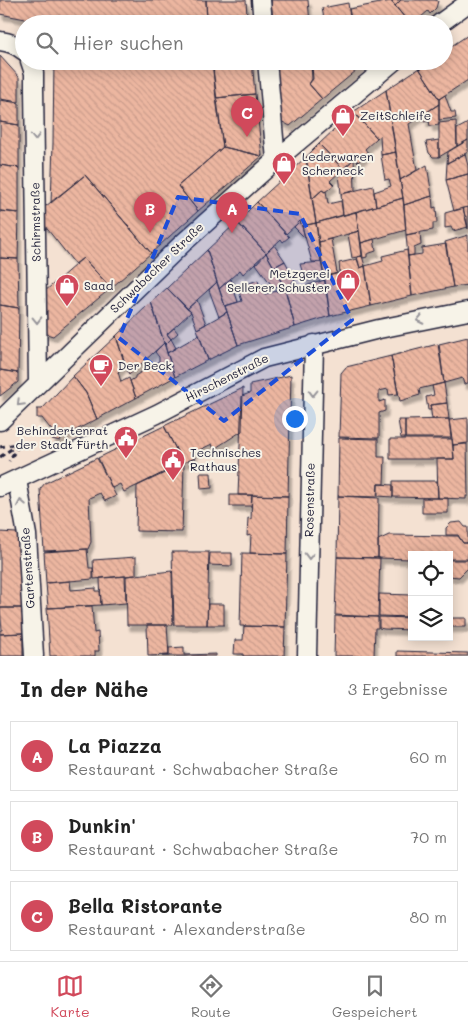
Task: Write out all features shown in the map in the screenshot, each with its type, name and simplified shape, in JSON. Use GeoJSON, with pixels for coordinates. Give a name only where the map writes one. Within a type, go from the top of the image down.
{"type":"FeatureCollection","features":[{"type":"Feature","properties":{"kind":"street"},"geometry":{"type":"LineString","coordinates":[[261,0],[263,15]]}},
{"type":"Feature","properties":{"kind":"street"},"geometry":{"type":"LineString","coordinates":[[447,12],[468,2]]}},
{"type":"Feature","properties":{"kind":"street"},"geometry":{"type":"LineString","coordinates":[[0,41],[15,45]]}},
{"type":"Feature","properties":{"kind":"street","name":"Schirmstraße"},"geometry":{"type":"LineString","coordinates":[[33,70],[38,383]]}},
{"type":"Feature","properties":{"kind":"street"},"geometry":{"type":"LineString","coordinates":[[268,70],[276,160]]}},
{"type":"Feature","properties":{"kind":"street","name":"Schwabacher Straße"},"geometry":{"type":"LineString","coordinates":[[0,421],[182,244],[276,160],[383,70]]}},
{"type":"Feature","properties":{"kind":"street","name":"Hirschenstraße"},"geometry":{"type":"LineString","coordinates":[[0,487],[157,414],[264,358],[379,328],[468,310]]}},
{"type":"Feature","properties":{"kind":"street","name":"Rosenstraße"},"geometry":{"type":"LineString","coordinates":[[307,656],[314,344]]}},
{"type":"Feature","properties":{"kind":"street","name":"Gartenstraße"},"geometry":{"type":"LineString","coordinates":[[17,480],[27,535],[34,656]]}},
{"type":"Feature","properties":{"kind":"path"},"geometry":{"type":"LineString","coordinates":[[0,447],[20,444]]}},
{"type":"Feature","properties":{"kind":"path"},"geometry":{"type":"LineString","coordinates":[[0,457],[20,444]]}},
{"type":"Feature","properties":{"kind":"path"},"geometry":{"type":"LineString","coordinates":[[10,460],[20,444]]}},
{"type":"Feature","properties":{"kind":"highlighted area"},"geometry":{"type":"Polygon","coordinates":[[[178,197],[300,214],[352,320],[224,421],[119,338],[178,197]]]}},
{"type":"Feature","properties":{"kind":"building"},"geometry":{"type":"Polygon","coordinates":[[[0,0],[206,0],[207,15],[15,15],[15,17],[0,14],[0,0]]]}},
{"type":"Feature","properties":{"kind":"building"},"geometry":{"type":"Polygon","coordinates":[[[206,0],[246,0],[247,15],[207,15],[206,0]]]}},
{"type":"Feature","properties":{"kind":"building"},"geometry":{"type":"Polygon","coordinates":[[[271,0],[308,0],[309,15],[272,15],[271,0]]]}},
{"type":"Feature","properties":{"kind":"building"},"geometry":{"type":"Polygon","coordinates":[[[390,0],[401,0],[395,6],[390,0]]]}},
{"type":"Feature","properties":{"kind":"building"},"geometry":{"type":"Polygon","coordinates":[[[401,0],[438,1],[436,8],[430,14],[428,11],[423,15],[402,15],[395,6],[401,0]]]}},
{"type":"Feature","properties":{"kind":"building"},"geometry":{"type":"Polygon","coordinates":[[[391,1],[403,15],[350,15],[349,9],[391,1]]]}},
{"type":"Feature","properties":{"kind":"building"},"geometry":{"type":"Polygon","coordinates":[[[348,3],[350,15],[323,15],[322,8],[348,3]]]}},
{"type":"Feature","properties":{"kind":"building"},"geometry":{"type":"Polygon","coordinates":[[[468,35],[468,80],[439,99],[420,70],[453,70],[453,45],[468,35]]]}},
{"type":"Feature","properties":{"kind":"building"},"geometry":{"type":"Polygon","coordinates":[[[0,56],[19,77],[19,102],[0,99],[0,56]]]}},
{"type":"Feature","properties":{"kind":"building"},"geometry":{"type":"Polygon","coordinates":[[[54,70],[213,70],[223,147],[178,186],[198,211],[151,253],[85,175],[51,203],[54,70]]]}},
{"type":"Feature","properties":{"kind":"building"},"geometry":{"type":"Polygon","coordinates":[[[213,70],[253,70],[255,94],[216,98],[213,70]]]}},
{"type":"Feature","properties":{"kind":"building"},"geometry":{"type":"Polygon","coordinates":[[[277,70],[312,70],[312,79],[309,84],[322,99],[290,126],[281,121],[277,70]]]}},
{"type":"Feature","properties":{"kind":"building"},"geometry":{"type":"Polygon","coordinates":[[[312,70],[357,70],[322,99],[309,84],[313,79],[312,70]]]}},
{"type":"Feature","properties":{"kind":"building"},"geometry":{"type":"Polygon","coordinates":[[[416,70],[420,70],[439,99],[439,104],[409,124],[417,170],[400,180],[386,90],[416,70]]]}},
{"type":"Feature","properties":{"kind":"building"},"geometry":{"type":"Polygon","coordinates":[[[386,90],[396,152],[381,155],[380,135],[377,138],[353,112],[386,90]]]}},
{"type":"Feature","properties":{"kind":"building"},"geometry":{"type":"Polygon","coordinates":[[[255,94],[262,156],[223,147],[216,98],[255,94]]]}},
{"type":"Feature","properties":{"kind":"building"},"geometry":{"type":"Polygon","coordinates":[[[445,95],[451,112],[455,112],[456,118],[439,120],[439,99],[445,95]]]}},
{"type":"Feature","properties":{"kind":"building"},"geometry":{"type":"Polygon","coordinates":[[[0,100],[19,103],[19,125],[0,122],[0,100]]]}},
{"type":"Feature","properties":{"kind":"building"},"geometry":{"type":"Polygon","coordinates":[[[439,104],[439,125],[430,126],[429,121],[424,122],[424,114],[439,104]]]}},
{"type":"Feature","properties":{"kind":"building"},"geometry":{"type":"Polygon","coordinates":[[[353,112],[377,138],[365,149],[368,153],[358,162],[355,158],[343,169],[319,144],[353,112]]]}},
{"type":"Feature","properties":{"kind":"building"},"geometry":{"type":"Polygon","coordinates":[[[456,121],[457,146],[439,157],[439,123],[456,121]]]}},
{"type":"Feature","properties":{"kind":"building"},"geometry":{"type":"Polygon","coordinates":[[[0,122],[19,125],[19,168],[0,165],[0,122]]]}},
{"type":"Feature","properties":{"kind":"building"},"geometry":{"type":"Polygon","coordinates":[[[468,123],[468,140],[457,146],[457,129],[468,123]]]}},
{"type":"Feature","properties":{"kind":"building"},"geometry":{"type":"Polygon","coordinates":[[[439,140],[439,157],[433,157],[429,153],[426,142],[439,140]]]}},
{"type":"Feature","properties":{"kind":"building"},"geometry":{"type":"Polygon","coordinates":[[[468,140],[468,152],[447,163],[448,152],[468,140]]]}},
{"type":"Feature","properties":{"kind":"building"},"geometry":{"type":"Polygon","coordinates":[[[319,144],[343,169],[330,181],[334,185],[325,192],[322,190],[312,199],[306,157],[319,144]]]}},
{"type":"Feature","properties":{"kind":"building"},"geometry":{"type":"Polygon","coordinates":[[[223,147],[262,156],[198,211],[178,186],[223,147]]]}},
{"type":"Feature","properties":{"kind":"building"},"geometry":{"type":"Polygon","coordinates":[[[396,152],[403,198],[376,206],[374,192],[391,186],[389,179],[385,180],[381,155],[396,152]]]}},
{"type":"Feature","properties":{"kind":"building"},"geometry":{"type":"Polygon","coordinates":[[[465,154],[468,174],[446,180],[447,163],[465,154]]]}},
{"type":"Feature","properties":{"kind":"building"},"geometry":{"type":"Polygon","coordinates":[[[306,157],[316,223],[302,226],[300,221],[286,234],[257,202],[306,157]]]}},
{"type":"Feature","properties":{"kind":"building"},"geometry":{"type":"Polygon","coordinates":[[[354,159],[355,191],[341,194],[339,173],[354,159]]]}},
{"type":"Feature","properties":{"kind":"building"},"geometry":{"type":"Polygon","coordinates":[[[0,165],[19,168],[19,213],[0,211],[0,165]]]}},
{"type":"Feature","properties":{"kind":"building"},"geometry":{"type":"Polygon","coordinates":[[[427,165],[432,196],[404,205],[400,180],[427,165]]]}},
{"type":"Feature","properties":{"kind":"building"},"geometry":{"type":"Polygon","coordinates":[[[468,174],[468,207],[454,211],[446,180],[468,174]]]}},
{"type":"Feature","properties":{"kind":"building"},"geometry":{"type":"Polygon","coordinates":[[[85,175],[151,253],[111,288],[83,258],[75,264],[44,225],[41,210],[85,175]]]}},
{"type":"Feature","properties":{"kind":"building"},"geometry":{"type":"Polygon","coordinates":[[[373,186],[376,206],[343,215],[341,194],[373,186]]]}},
{"type":"Feature","properties":{"kind":"building"},"geometry":{"type":"Polygon","coordinates":[[[322,190],[326,191],[328,204],[341,201],[343,215],[316,223],[312,199],[322,190]]]}},
{"type":"Feature","properties":{"kind":"building"},"geometry":{"type":"Polygon","coordinates":[[[432,196],[433,208],[436,207],[437,223],[433,223],[433,230],[406,235],[404,205],[432,196]]]}},
{"type":"Feature","properties":{"kind":"building"},"geometry":{"type":"Polygon","coordinates":[[[403,198],[406,230],[361,243],[356,212],[403,198]]]}},
{"type":"Feature","properties":{"kind":"building"},"geometry":{"type":"Polygon","coordinates":[[[257,202],[289,237],[283,242],[281,239],[266,253],[237,222],[257,202]]]}},
{"type":"Feature","properties":{"kind":"building"},"geometry":{"type":"Polygon","coordinates":[[[468,207],[468,229],[463,208],[468,207]]]}},
{"type":"Feature","properties":{"kind":"building"},"geometry":{"type":"Polygon","coordinates":[[[463,208],[468,227],[453,231],[451,227],[445,228],[445,213],[463,208]]]}},
{"type":"Feature","properties":{"kind":"building"},"geometry":{"type":"Polygon","coordinates":[[[0,211],[19,213],[18,259],[0,258],[0,211]]]}},
{"type":"Feature","properties":{"kind":"building"},"geometry":{"type":"Polygon","coordinates":[[[356,212],[359,231],[319,242],[316,223],[356,212]]]}},
{"type":"Feature","properties":{"kind":"building"},"geometry":{"type":"Polygon","coordinates":[[[300,221],[302,226],[305,238],[294,227],[300,221]]]}},
{"type":"Feature","properties":{"kind":"building"},"geometry":{"type":"Polygon","coordinates":[[[237,222],[266,253],[243,274],[240,270],[219,289],[207,250],[237,222]]]}},
{"type":"Feature","properties":{"kind":"building"},"geometry":{"type":"Polygon","coordinates":[[[316,223],[321,262],[312,262],[302,226],[316,223]]]}},
{"type":"Feature","properties":{"kind":"building"},"geometry":{"type":"Polygon","coordinates":[[[359,231],[362,256],[352,258],[348,234],[359,231]]]}},
{"type":"Feature","properties":{"kind":"building"},"geometry":{"type":"Polygon","coordinates":[[[420,232],[421,245],[414,248],[414,255],[408,256],[406,235],[420,232]]]}},
{"type":"Feature","properties":{"kind":"building"},"geometry":{"type":"Polygon","coordinates":[[[468,235],[468,285],[453,287],[445,242],[468,235]]]}},
{"type":"Feature","properties":{"kind":"building"},"geometry":{"type":"Polygon","coordinates":[[[331,239],[337,273],[324,277],[319,242],[331,239]]]}},
{"type":"Feature","properties":{"kind":"building"},"geometry":{"type":"Polygon","coordinates":[[[374,239],[376,251],[367,254],[367,257],[363,258],[361,243],[374,239]]]}},
{"type":"Feature","properties":{"kind":"building"},"geometry":{"type":"Polygon","coordinates":[[[446,244],[453,287],[412,296],[408,256],[422,254],[422,248],[446,244]]]}},
{"type":"Feature","properties":{"kind":"building"},"geometry":{"type":"Polygon","coordinates":[[[274,245],[285,261],[274,267],[266,253],[274,245]]]}},
{"type":"Feature","properties":{"kind":"building"},"geometry":{"type":"Polygon","coordinates":[[[207,250],[217,282],[187,309],[167,288],[207,250]]]}},
{"type":"Feature","properties":{"kind":"building"},"geometry":{"type":"Polygon","coordinates":[[[407,250],[412,296],[371,306],[365,266],[383,261],[382,256],[407,250]]]}},
{"type":"Feature","properties":{"kind":"building"},"geometry":{"type":"Polygon","coordinates":[[[266,253],[285,289],[282,289],[280,286],[273,287],[256,264],[266,253]]]}},
{"type":"Feature","properties":{"kind":"building"},"geometry":{"type":"Polygon","coordinates":[[[362,256],[365,266],[360,268],[357,257],[362,256]]]}},
{"type":"Feature","properties":{"kind":"building"},"geometry":{"type":"Polygon","coordinates":[[[0,258],[18,259],[19,308],[0,305],[0,258]]]}},
{"type":"Feature","properties":{"kind":"building"},"geometry":{"type":"Polygon","coordinates":[[[83,258],[111,288],[53,336],[43,333],[44,292],[83,258]]]}},
{"type":"Feature","properties":{"kind":"building"},"geometry":{"type":"Polygon","coordinates":[[[357,259],[360,268],[365,266],[371,306],[330,316],[324,277],[340,273],[339,263],[357,259]]]}},
{"type":"Feature","properties":{"kind":"building"},"geometry":{"type":"Polygon","coordinates":[[[285,261],[295,280],[292,282],[294,289],[286,292],[274,267],[285,261]]]}},
{"type":"Feature","properties":{"kind":"building"},"geometry":{"type":"Polygon","coordinates":[[[321,262],[324,277],[305,281],[300,264],[321,262]]]}},
{"type":"Feature","properties":{"kind":"building"},"geometry":{"type":"Polygon","coordinates":[[[230,279],[235,285],[233,287],[238,302],[225,306],[219,289],[230,279]]]}},
{"type":"Feature","properties":{"kind":"building"},"geometry":{"type":"Polygon","coordinates":[[[258,280],[265,294],[285,289],[295,327],[238,345],[225,306],[242,301],[239,292],[241,291],[240,286],[258,280]]]}},
{"type":"Feature","properties":{"kind":"building"},"geometry":{"type":"Polygon","coordinates":[[[325,280],[330,316],[295,327],[286,292],[325,280]]]}},
{"type":"Feature","properties":{"kind":"building"},"geometry":{"type":"Polygon","coordinates":[[[217,282],[227,312],[219,317],[209,290],[217,282]]]}},
{"type":"Feature","properties":{"kind":"building"},"geometry":{"type":"Polygon","coordinates":[[[167,288],[191,312],[167,334],[171,339],[165,345],[151,302],[167,288]]]}},
{"type":"Feature","properties":{"kind":"building"},"geometry":{"type":"Polygon","coordinates":[[[197,300],[206,324],[197,329],[191,312],[187,309],[197,300]]]}},
{"type":"Feature","properties":{"kind":"building"},"geometry":{"type":"Polygon","coordinates":[[[151,302],[164,343],[129,375],[116,336],[151,302]]]}},
{"type":"Feature","properties":{"kind":"building"},"geometry":{"type":"Polygon","coordinates":[[[0,305],[19,308],[18,373],[0,370],[0,305]]]}},
{"type":"Feature","properties":{"kind":"building"},"geometry":{"type":"Polygon","coordinates":[[[227,312],[238,345],[208,360],[197,329],[227,312]]]}},
{"type":"Feature","properties":{"kind":"building"},"geometry":{"type":"Polygon","coordinates":[[[174,328],[178,333],[171,339],[167,334],[174,328]]]}},
{"type":"Feature","properties":{"kind":"building"},"geometry":{"type":"Polygon","coordinates":[[[199,335],[208,360],[175,377],[167,353],[199,335]]]}},
{"type":"Feature","properties":{"kind":"building"},"geometry":{"type":"Polygon","coordinates":[[[116,336],[125,365],[118,372],[121,382],[129,378],[136,398],[97,419],[86,393],[73,376],[116,336]]]}},
{"type":"Feature","properties":{"kind":"building"},"geometry":{"type":"Polygon","coordinates":[[[468,337],[468,383],[464,384],[462,378],[444,383],[439,344],[468,337]]]}},
{"type":"Feature","properties":{"kind":"building"},"geometry":{"type":"Polygon","coordinates":[[[171,339],[176,348],[167,353],[165,345],[171,339]]]}},
{"type":"Feature","properties":{"kind":"building"},"geometry":{"type":"Polygon","coordinates":[[[164,343],[175,377],[136,398],[130,381],[159,361],[159,357],[155,352],[164,343]]]}},
{"type":"Feature","properties":{"kind":"building"},"geometry":{"type":"Polygon","coordinates":[[[438,344],[444,383],[419,389],[420,395],[400,401],[391,356],[438,344]]]}},
{"type":"Feature","properties":{"kind":"building"},"geometry":{"type":"Polygon","coordinates":[[[391,356],[398,394],[389,395],[388,389],[379,391],[379,402],[385,400],[385,411],[379,413],[379,438],[339,437],[341,373],[346,367],[391,356]]]}},
{"type":"Feature","properties":{"kind":"building"},"geometry":{"type":"Polygon","coordinates":[[[0,370],[18,373],[18,382],[0,396],[0,370]]]}},
{"type":"Feature","properties":{"kind":"building"},"geometry":{"type":"Polygon","coordinates":[[[291,375],[288,496],[238,495],[242,396],[250,393],[250,384],[291,375]]]}},
{"type":"Feature","properties":{"kind":"building"},"geometry":{"type":"Polygon","coordinates":[[[73,376],[86,393],[97,419],[61,438],[60,441],[52,439],[53,432],[42,418],[37,418],[37,409],[42,409],[73,376]]]}},
{"type":"Feature","properties":{"kind":"building"},"geometry":{"type":"Polygon","coordinates":[[[444,383],[447,403],[430,405],[431,410],[428,410],[426,397],[434,395],[432,386],[444,383]]]}},
{"type":"Feature","properties":{"kind":"building"},"geometry":{"type":"Polygon","coordinates":[[[243,388],[242,431],[214,449],[212,444],[193,453],[195,458],[183,463],[164,426],[243,388]]]}},
{"type":"Feature","properties":{"kind":"building"},"geometry":{"type":"Polygon","coordinates":[[[447,403],[449,419],[432,419],[430,405],[447,403]]]}},
{"type":"Feature","properties":{"kind":"building"},"geometry":{"type":"Polygon","coordinates":[[[468,418],[468,443],[453,445],[449,420],[468,418]]]}},
{"type":"Feature","properties":{"kind":"building"},"geometry":{"type":"Polygon","coordinates":[[[449,419],[451,438],[405,438],[405,420],[449,419]]]}},
{"type":"Feature","properties":{"kind":"building"},"geometry":{"type":"Polygon","coordinates":[[[398,420],[405,420],[405,438],[401,438],[398,420]]]}},
{"type":"Feature","properties":{"kind":"building"},"geometry":{"type":"Polygon","coordinates":[[[164,426],[183,463],[124,492],[120,484],[112,488],[98,458],[164,426]]]}},
{"type":"Feature","properties":{"kind":"building"},"geometry":{"type":"Polygon","coordinates":[[[339,438],[378,439],[378,457],[385,457],[384,484],[378,484],[377,497],[338,496],[339,438]]]}},
{"type":"Feature","properties":{"kind":"building"},"geometry":{"type":"Polygon","coordinates":[[[390,439],[452,439],[454,459],[390,459],[390,439]]]}},
{"type":"Feature","properties":{"kind":"building"},"geometry":{"type":"Polygon","coordinates":[[[467,444],[468,496],[466,496],[466,499],[438,498],[437,459],[454,459],[453,445],[467,444]]]}},
{"type":"Feature","properties":{"kind":"building"},"geometry":{"type":"Polygon","coordinates":[[[97,458],[116,496],[105,501],[100,493],[89,498],[91,542],[88,549],[44,551],[40,489],[45,483],[97,458]]]}},
{"type":"Feature","properties":{"kind":"building"},"geometry":{"type":"Polygon","coordinates":[[[184,464],[182,532],[136,531],[137,486],[184,464]]]}},
{"type":"Feature","properties":{"kind":"building"},"geometry":{"type":"Polygon","coordinates":[[[200,473],[211,473],[212,488],[201,489],[200,473]]]}},
{"type":"Feature","properties":{"kind":"building"},"geometry":{"type":"Polygon","coordinates":[[[393,481],[437,481],[438,498],[393,497],[393,481]]]}},
{"type":"Feature","properties":{"kind":"building"},"geometry":{"type":"Polygon","coordinates":[[[378,484],[393,485],[393,497],[378,496],[378,484]]]}},
{"type":"Feature","properties":{"kind":"building"},"geometry":{"type":"Polygon","coordinates":[[[230,495],[252,495],[251,506],[230,506],[230,495]]]}},
{"type":"Feature","properties":{"kind":"building"},"geometry":{"type":"Polygon","coordinates":[[[252,495],[288,496],[287,554],[250,553],[251,535],[247,536],[248,518],[251,519],[252,495]]]}},
{"type":"Feature","properties":{"kind":"building"},"geometry":{"type":"Polygon","coordinates":[[[338,496],[379,498],[378,558],[337,557],[338,496]]]}},
{"type":"Feature","properties":{"kind":"building"},"geometry":{"type":"Polygon","coordinates":[[[422,498],[448,498],[448,513],[422,513],[422,498]]]}},
{"type":"Feature","properties":{"kind":"building"},"geometry":{"type":"Polygon","coordinates":[[[461,522],[465,527],[468,527],[468,543],[463,543],[458,535],[446,535],[446,528],[451,523],[461,522]]]}},
{"type":"Feature","properties":{"kind":"building"},"geometry":{"type":"Polygon","coordinates":[[[0,532],[16,533],[23,541],[23,608],[0,608],[0,532]]]}},
{"type":"Feature","properties":{"kind":"building"},"geometry":{"type":"Polygon","coordinates":[[[389,535],[458,536],[463,543],[468,543],[468,559],[453,559],[453,551],[408,551],[408,559],[378,558],[378,540],[389,535]]]}},
{"type":"Feature","properties":{"kind":"building"},"geometry":{"type":"Polygon","coordinates":[[[87,549],[89,568],[93,568],[93,579],[46,583],[44,552],[87,549]]]}},
{"type":"Feature","properties":{"kind":"building"},"geometry":{"type":"Polygon","coordinates":[[[172,552],[209,552],[207,625],[174,625],[172,552]]]}},
{"type":"Feature","properties":{"kind":"building"},"geometry":{"type":"Polygon","coordinates":[[[210,553],[232,553],[232,566],[209,565],[210,553]]]}},
{"type":"Feature","properties":{"kind":"building"},"geometry":{"type":"Polygon","coordinates":[[[242,553],[287,554],[285,627],[240,626],[242,553]]]}},
{"type":"Feature","properties":{"kind":"building"},"geometry":{"type":"Polygon","coordinates":[[[136,557],[136,575],[94,579],[93,560],[136,557]]]}},
{"type":"Feature","properties":{"kind":"building"},"geometry":{"type":"Polygon","coordinates":[[[337,557],[380,558],[378,617],[335,615],[337,557]]]}},
{"type":"Feature","properties":{"kind":"building"},"geometry":{"type":"Polygon","coordinates":[[[453,560],[468,560],[468,568],[459,577],[453,576],[453,560]]]}},
{"type":"Feature","properties":{"kind":"building"},"geometry":{"type":"Polygon","coordinates":[[[172,571],[173,625],[127,625],[126,576],[172,571]]]}},
{"type":"Feature","properties":{"kind":"building"},"geometry":{"type":"Polygon","coordinates":[[[125,576],[126,603],[101,605],[100,578],[125,576]]]}},
{"type":"Feature","properties":{"kind":"building"},"geometry":{"type":"Polygon","coordinates":[[[70,581],[71,590],[96,588],[96,591],[100,591],[101,605],[48,608],[46,583],[70,581]]]}},
{"type":"Feature","properties":{"kind":"building"},"geometry":{"type":"Polygon","coordinates":[[[379,594],[408,595],[408,617],[379,616],[379,594]]]}},
{"type":"Feature","properties":{"kind":"building"},"geometry":{"type":"Polygon","coordinates":[[[208,604],[224,604],[224,625],[207,625],[208,604]]]}},
{"type":"Feature","properties":{"kind":"building"},"geometry":{"type":"Polygon","coordinates":[[[92,606],[94,633],[98,632],[99,651],[95,651],[95,656],[50,656],[47,608],[92,606]]]}},
{"type":"Feature","properties":{"kind":"building"},"geometry":{"type":"Polygon","coordinates":[[[0,608],[23,608],[23,633],[0,634],[0,630],[2,630],[0,608]]]}},
{"type":"Feature","properties":{"kind":"building"},"geometry":{"type":"Polygon","coordinates":[[[335,616],[378,617],[378,628],[375,628],[374,656],[334,656],[335,616]]]}},
{"type":"Feature","properties":{"kind":"building"},"geometry":{"type":"Polygon","coordinates":[[[379,617],[408,618],[408,630],[379,628],[379,617]]]}},
{"type":"Feature","properties":{"kind":"building"},"geometry":{"type":"Polygon","coordinates":[[[453,618],[466,618],[466,627],[453,627],[453,618]]]}},
{"type":"Feature","properties":{"kind":"building"},"geometry":{"type":"Polygon","coordinates":[[[147,625],[167,625],[169,655],[148,656],[147,625]]]}},
{"type":"Feature","properties":{"kind":"building"},"geometry":{"type":"Polygon","coordinates":[[[244,626],[285,627],[284,656],[243,656],[243,654],[234,654],[235,640],[243,640],[244,626]]]}},
{"type":"Feature","properties":{"kind":"building"},"geometry":{"type":"Polygon","coordinates":[[[23,633],[23,656],[0,656],[0,634],[23,633]]]}},
{"type":"Feature","properties":{"kind":"building"},"geometry":{"type":"Polygon","coordinates":[[[184,647],[184,655],[216,654],[216,656],[169,656],[169,648],[184,647]]]}},
{"type":"Feature","properties":{"kind":"building"},"geometry":{"type":"Polygon","coordinates":[[[397,651],[468,653],[468,656],[397,656],[397,651]]]}},
{"type":"Feature","properties":{"kind":"place","name":"Bella Ristorante"},"geometry":{"type":"Point","coordinates":[247,137]}},
{"type":"Feature","properties":{"kind":"place","name":"ZeitSchleife"},"geometry":{"type":"Point","coordinates":[343,137]}},
{"type":"Feature","properties":{"kind":"place","name":"Lederwaren Scherneck"},"geometry":{"type":"Point","coordinates":[284,185]}},
{"type":"Feature","properties":{"kind":"place","name":"Dunkin'"},"geometry":{"type":"Point","coordinates":[150,233]}},
{"type":"Feature","properties":{"kind":"place","name":"La Piazza"},"geometry":{"type":"Point","coordinates":[232,233]}},
{"type":"Feature","properties":{"kind":"place","name":"Metzgerei Sellerer Schuster"},"geometry":{"type":"Point","coordinates":[348,302]}},
{"type":"Feature","properties":{"kind":"place","name":"Saad"},"geometry":{"type":"Point","coordinates":[67,307]}},
{"type":"Feature","properties":{"kind":"place","name":"Der Beck"},"geometry":{"type":"Point","coordinates":[101,387]}},
{"type":"Feature","properties":{"kind":"place","name":"Behindertenrat der Stadt Fürth"},"geometry":{"type":"Point","coordinates":[126,459]}},
{"type":"Feature","properties":{"kind":"place","name":"Technisches Rathaus"},"geometry":{"type":"Point","coordinates":[173,481]}}]}
